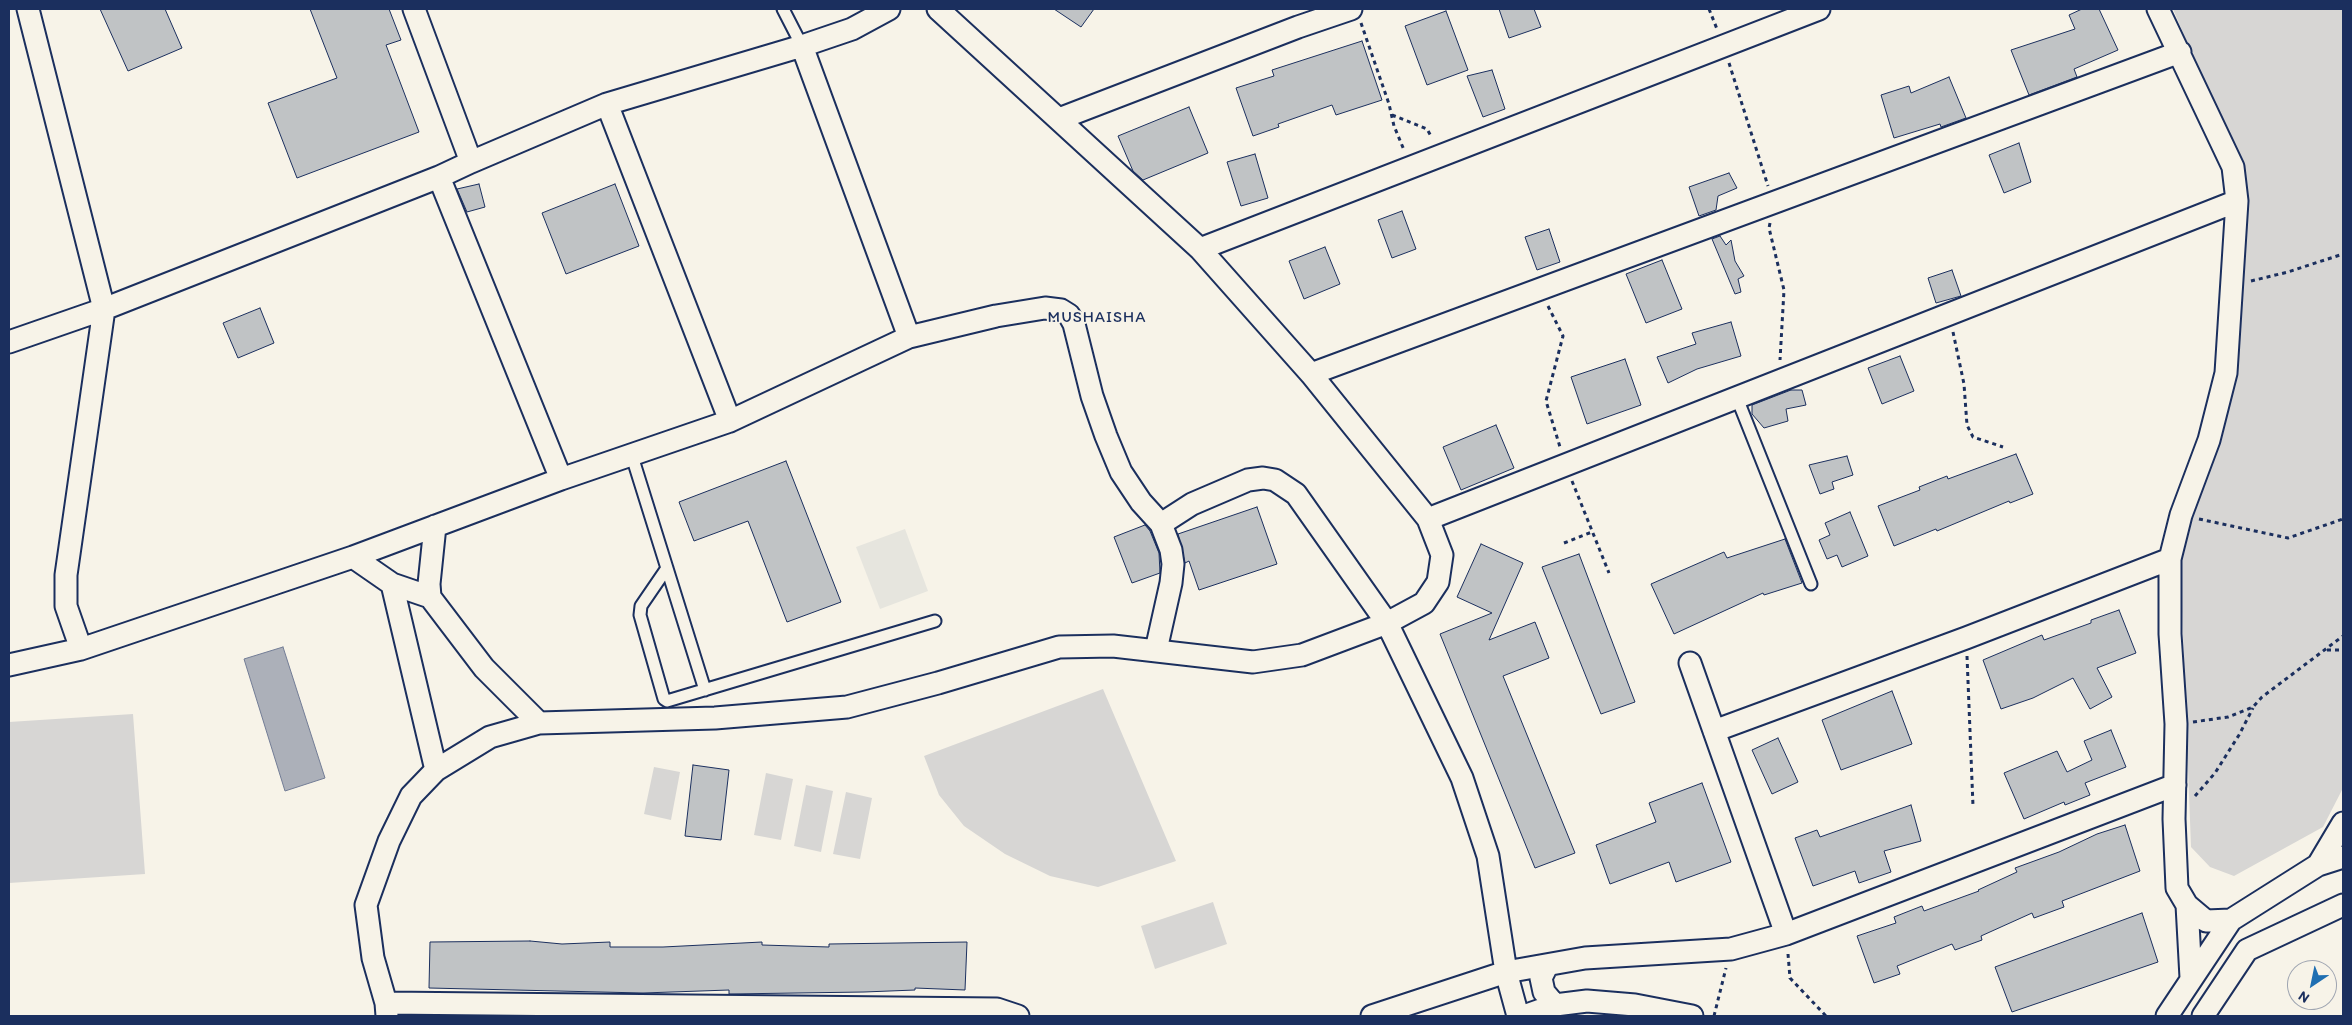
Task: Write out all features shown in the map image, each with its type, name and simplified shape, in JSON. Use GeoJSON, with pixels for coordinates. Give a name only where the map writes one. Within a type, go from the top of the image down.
{"type":"FeatureCollection","features":[{"type":"Feature","properties":{"kind":"street"},"geometry":{"type":"LineString","coordinates":[[28,9],[104,310],[66,575],[66,606],[81,649]]}},
{"type":"Feature","properties":{"kind":"street"},"geometry":{"type":"LineString","coordinates":[[414,9],[471,162]]}},
{"type":"Feature","properties":{"kind":"street"},"geometry":{"type":"LineString","coordinates":[[9,342],[104,310],[439,177],[607,104],[802,46],[852,29],[889,9]]}},
{"type":"Feature","properties":{"kind":"street"},"geometry":{"type":"LineString","coordinates":[[938,9],[1200,249],[1311,374],[1428,519],[1442,555],[1438,582],[1424,603],[1387,622],[1302,655],[1254,662],[1113,646],[1059,647],[938,683],[847,707],[715,718],[539,723],[490,737],[436,770],[412,796],[389,841],[366,905],[373,958],[387,1010],[997,1009],[1018,1016]]}},
{"type":"Feature","properties":{"kind":"street"},"geometry":{"type":"LineString","coordinates":[[1200,249],[1819,9]]}},
{"type":"Feature","properties":{"kind":"street"},"geometry":{"type":"LineString","coordinates":[[2158,9],[2233,167],[2237,201],[2226,374],[2209,440],[2181,515],[2170,559],[2170,634],[2176,724],[2174,819],[2176,888],[2186,905],[2206,921],[2231,920]]}},
{"type":"Feature","properties":{"kind":"street"},"geometry":{"type":"LineString","coordinates":[[1059,120],[1295,18],[1355,13]]}},
{"type":"Feature","properties":{"kind":"street"},"geometry":{"type":"LineString","coordinates":[[802,46],[909,337]]}},
{"type":"Feature","properties":{"kind":"street"},"geometry":{"type":"LineString","coordinates":[[1311,374],[2180,52]]}},
{"type":"Feature","properties":{"kind":"street"},"geometry":{"type":"LineString","coordinates":[[607,104],[730,421]]}},
{"type":"Feature","properties":{"kind":"street"},"geometry":{"type":"LineString","coordinates":[[439,177],[561,478]]}},
{"type":"Feature","properties":{"kind":"street"},"geometry":{"type":"LineString","coordinates":[[1428,519],[1950,316],[2237,201]]}},
{"type":"Feature","properties":{"kind":"street"},"geometry":{"type":"LineString","coordinates":[[9,665],[81,649],[353,557],[561,478],[730,421],[909,337],[996,316],[1045,308],[1061,310],[1069,315],[1074,324],[1092,396],[1121,472],[1141,502],[1161,524],[1173,557],[1167,606],[1156,650]]}},
{"type":"Feature","properties":{"kind":"street"},"geometry":{"type":"LineString","coordinates":[[1161,524],[1192,504],[1248,480],[1263,478],[1275,480],[1296,494],[1387,622],[1462,778],[1488,856],[1506,972],[1518,1016]]}},
{"type":"Feature","properties":{"kind":"street"},"geometry":{"type":"LineString","coordinates":[[435,526],[429,584],[430,597],[484,668],[539,723]]}},
{"type":"Feature","properties":{"kind":"street"},"geometry":{"type":"LineString","coordinates":[[353,557],[392,584],[430,597]]}},
{"type":"Feature","properties":{"kind":"street"},"geometry":{"type":"LineString","coordinates":[[1714,731],[1966,638],[2170,559]]}},
{"type":"Feature","properties":{"kind":"street"},"geometry":{"type":"LineString","coordinates":[[392,584],[436,770]]}},
{"type":"Feature","properties":{"kind":"street"},"geometry":{"type":"LineString","coordinates":[[1690,663],[1786,934]]}},
{"type":"Feature","properties":{"kind":"street"},"geometry":{"type":"LineString","coordinates":[[1372,1016],[1506,972],[1585,958],[1731,949],[1786,934],[2175,785]]}},
{"type":"Feature","properties":{"kind":"street"},"geometry":{"type":"LineString","coordinates":[[2318,865],[2343,823]]}},
{"type":"Feature","properties":{"kind":"street"},"geometry":{"type":"LineString","coordinates":[[2167,1016],[2231,920],[2318,865],[2343,857]]}},
{"type":"Feature","properties":{"kind":"street"},"geometry":{"type":"LineString","coordinates":[[2186,905],[2191,978]]}},
{"type":"Feature","properties":{"kind":"street"},"geometry":{"type":"LineString","coordinates":[[2203,1016],[2248,950],[2343,905]]}},
{"type":"Feature","properties":{"kind":"street"},"geometry":{"type":"LineString","coordinates":[[1547,966],[1541,978],[1544,992],[1555,1005]]}},
{"type":"Feature","properties":{"kind":"street"},"geometry":{"type":"LineString","coordinates":[[1524,1016],[1555,1005],[1596,1002],[1635,1005],[1692,1016]]}},
{"type":"Feature","properties":{"kind":"lane"},"geometry":{"type":"LineString","coordinates":[[783,9],[802,46]]}},
{"type":"Feature","properties":{"kind":"lane"},"geometry":{"type":"LineString","coordinates":[[1737,398],[1811,584]]}},
{"type":"Feature","properties":{"kind":"lane"},"geometry":{"type":"LineString","coordinates":[[631,453],[705,690]]}},
{"type":"Feature","properties":{"kind":"lane"},"geometry":{"type":"LineString","coordinates":[[667,568],[641,606],[640,615],[664,699],[671,701],[935,621]]}},
{"type":"Feature","properties":{"kind":"path"},"geometry":{"type":"LineString","coordinates":[[1355,13],[1401,144],[1415,165]]}},
{"type":"Feature","properties":{"kind":"path"},"geometry":{"type":"LineString","coordinates":[[1391,115],[1430,130],[1436,157]]}},
{"type":"Feature","properties":{"kind":"path"},"geometry":{"type":"LineString","coordinates":[[2233,285],[2288,272],[2343,254]]}},
{"type":"Feature","properties":{"kind":"path"},"geometry":{"type":"LineString","coordinates":[[1540,288],[1563,336],[1546,401],[1566,465],[1609,573]]}},
{"type":"Feature","properties":{"kind":"path"},"geometry":{"type":"LineString","coordinates":[[1950,316],[1964,384],[1967,425],[1973,437],[2003,447]]}},
{"type":"Feature","properties":{"kind":"path"},"geometry":{"type":"LineString","coordinates":[[2181,515],[2288,538],[2343,519]]}},
{"type":"Feature","properties":{"kind":"path"},"geometry":{"type":"LineString","coordinates":[[1564,543],[1592,532]]}},
{"type":"Feature","properties":{"kind":"path"},"geometry":{"type":"LineString","coordinates":[[2174,819],[2215,773],[2239,735],[2253,707],[2262,697],[2327,650],[2343,636]]}},
{"type":"Feature","properties":{"kind":"path"},"geometry":{"type":"LineString","coordinates":[[1966,638],[1973,806]]}},
{"type":"Feature","properties":{"kind":"path"},"geometry":{"type":"LineString","coordinates":[[2327,650],[2343,650]]}},
{"type":"Feature","properties":{"kind":"path"},"geometry":{"type":"LineString","coordinates":[[2176,724],[2228,717],[2253,707]]}},
{"type":"Feature","properties":{"kind":"path"},"geometry":{"type":"LineString","coordinates":[[1786,934],[1790,978],[1826,1016]]}},
{"type":"Feature","properties":{"kind":"path"},"geometry":{"type":"LineString","coordinates":[[1714,1016],[1731,949]]}},
{"type":"Feature","properties":{"kind":"shaded area"},"geometry":{"type":"Polygon","coordinates":[[[2173,9],[2343,9],[2343,788],[2323,827],[2234,876],[2210,867],[2191,847],[2180,558],[2189,505],[2223,407],[2236,158],[2173,9]]]}},
{"type":"Feature","properties":{"kind":"shaded area"},"geometry":{"type":"Polygon","coordinates":[[[905,529],[928,591],[880,609],[856,547],[905,529]]]}},
{"type":"Feature","properties":{"kind":"shaded area"},"geometry":{"type":"Polygon","coordinates":[[[283,647],[325,778],[285,791],[244,659],[283,647]]]}},
{"type":"Feature","properties":{"kind":"shaded area"},"geometry":{"type":"Polygon","coordinates":[[[1103,689],[1176,861],[1098,887],[1050,876],[1005,854],[964,826],[939,795],[924,756],[1103,689]]]}},
{"type":"Feature","properties":{"kind":"shaded area"},"geometry":{"type":"Polygon","coordinates":[[[133,714],[145,874],[9,883],[9,722],[133,714]]]}},
{"type":"Feature","properties":{"kind":"shaded area"},"geometry":{"type":"Polygon","coordinates":[[[654,767],[680,772],[671,820],[644,814],[654,767]]]}},
{"type":"Feature","properties":{"kind":"shaded area"},"geometry":{"type":"Polygon","coordinates":[[[766,773],[793,779],[781,840],[754,835],[766,773]]]}},
{"type":"Feature","properties":{"kind":"shaded area"},"geometry":{"type":"Polygon","coordinates":[[[806,785],[833,791],[821,852],[794,846],[806,785]]]}},
{"type":"Feature","properties":{"kind":"shaded area"},"geometry":{"type":"Polygon","coordinates":[[[846,792],[872,798],[860,859],[833,854],[846,792]]]}},
{"type":"Feature","properties":{"kind":"shaded area"},"geometry":{"type":"Polygon","coordinates":[[[1213,902],[1227,944],[1155,969],[1141,926],[1213,902]]]}},
{"type":"Feature","properties":{"kind":"building"},"geometry":{"type":"Polygon","coordinates":[[[100,9],[165,9],[182,48],[128,71],[100,9]]]}},
{"type":"Feature","properties":{"kind":"building"},"geometry":{"type":"Polygon","coordinates":[[[310,9],[389,9],[401,40],[386,45],[419,132],[297,178],[268,103],[337,78],[310,9]]]}},
{"type":"Feature","properties":{"kind":"building"},"geometry":{"type":"Polygon","coordinates":[[[1054,9],[1094,9],[1081,27],[1054,9]]]}},
{"type":"Feature","properties":{"kind":"building"},"geometry":{"type":"Polygon","coordinates":[[[1499,9],[1534,9],[1541,27],[1509,38],[1499,9]]]}},
{"type":"Feature","properties":{"kind":"building"},"geometry":{"type":"Polygon","coordinates":[[[2082,9],[2099,9],[2118,50],[2074,69],[2077,77],[2029,95],[2011,50],[2075,29],[2069,15],[2082,9]]]}},
{"type":"Feature","properties":{"kind":"building"},"geometry":{"type":"Polygon","coordinates":[[[1446,11],[1468,70],[1427,85],[1405,26],[1446,11]]]}},
{"type":"Feature","properties":{"kind":"building"},"geometry":{"type":"Polygon","coordinates":[[[1362,41],[1382,100],[1336,115],[1332,105],[1278,124],[1279,127],[1253,136],[1236,88],[1274,76],[1272,70],[1362,41]]]}},
{"type":"Feature","properties":{"kind":"building"},"geometry":{"type":"Polygon","coordinates":[[[1492,70],[1505,109],[1483,117],[1467,76],[1492,70]]]}},
{"type":"Feature","properties":{"kind":"building"},"geometry":{"type":"Polygon","coordinates":[[[1949,77],[1966,118],[1941,127],[1940,124],[1894,138],[1881,95],[1909,86],[1911,93],[1949,77]]]}},
{"type":"Feature","properties":{"kind":"building"},"geometry":{"type":"Polygon","coordinates":[[[1189,107],[1208,153],[1143,180],[1133,171],[1118,136],[1189,107]]]}},
{"type":"Feature","properties":{"kind":"building"},"geometry":{"type":"Polygon","coordinates":[[[2019,143],[2031,182],[2004,193],[1989,155],[2019,143]]]}},
{"type":"Feature","properties":{"kind":"building"},"geometry":{"type":"Polygon","coordinates":[[[1255,154],[1268,198],[1241,206],[1227,162],[1255,154]]]}},
{"type":"Feature","properties":{"kind":"building"},"geometry":{"type":"Polygon","coordinates":[[[1729,173],[1737,188],[1718,196],[1716,210],[1699,216],[1689,187],[1729,173]]]}},
{"type":"Feature","properties":{"kind":"building"},"geometry":{"type":"Polygon","coordinates":[[[479,184],[485,207],[467,212],[457,189],[479,184]]]}},
{"type":"Feature","properties":{"kind":"building"},"geometry":{"type":"Polygon","coordinates":[[[615,184],[639,246],[566,274],[542,213],[615,184]]]}},
{"type":"Feature","properties":{"kind":"building"},"geometry":{"type":"Polygon","coordinates":[[[1402,211],[1416,249],[1392,258],[1378,220],[1402,211]]]}},
{"type":"Feature","properties":{"kind":"building"},"geometry":{"type":"Polygon","coordinates":[[[1549,229],[1560,262],[1537,270],[1525,237],[1549,229]]]}},
{"type":"Feature","properties":{"kind":"building"},"geometry":{"type":"Polygon","coordinates":[[[1720,236],[1726,245],[1731,240],[1735,261],[1744,276],[1738,279],[1741,292],[1735,294],[1712,239],[1720,236]]]}},
{"type":"Feature","properties":{"kind":"building"},"geometry":{"type":"Polygon","coordinates":[[[1325,247],[1340,284],[1304,299],[1289,261],[1325,247]]]}},
{"type":"Feature","properties":{"kind":"building"},"geometry":{"type":"Polygon","coordinates":[[[1662,260],[1682,309],[1646,323],[1626,274],[1662,260]]]}},
{"type":"Feature","properties":{"kind":"building"},"geometry":{"type":"Polygon","coordinates":[[[1952,270],[1961,296],[1936,303],[1928,278],[1952,270]]]}},
{"type":"Feature","properties":{"kind":"building"},"geometry":{"type":"Polygon","coordinates":[[[260,308],[274,343],[238,358],[223,323],[260,308]]]}},
{"type":"Feature","properties":{"kind":"building"},"geometry":{"type":"Polygon","coordinates":[[[1731,322],[1741,356],[1697,369],[1668,383],[1657,357],[1696,344],[1692,333],[1731,322]]]}},
{"type":"Feature","properties":{"kind":"building"},"geometry":{"type":"Polygon","coordinates":[[[1900,356],[1914,391],[1882,404],[1868,368],[1900,356]]]}},
{"type":"Feature","properties":{"kind":"building"},"geometry":{"type":"Polygon","coordinates":[[[1625,359],[1641,405],[1587,424],[1571,377],[1625,359]]]}},
{"type":"Feature","properties":{"kind":"building"},"geometry":{"type":"Polygon","coordinates":[[[1791,390],[1802,390],[1806,405],[1786,409],[1788,421],[1764,428],[1752,414],[1752,405],[1791,390]]]}},
{"type":"Feature","properties":{"kind":"building"},"geometry":{"type":"Polygon","coordinates":[[[1496,425],[1514,468],[1461,490],[1443,447],[1496,425]]]}},
{"type":"Feature","properties":{"kind":"building"},"geometry":{"type":"Polygon","coordinates":[[[2016,454],[2033,494],[2010,503],[2009,501],[1937,531],[1936,529],[1894,546],[1878,506],[1920,490],[1919,487],[1947,476],[1948,479],[2016,454]]]}},
{"type":"Feature","properties":{"kind":"building"},"geometry":{"type":"Polygon","coordinates":[[[1847,456],[1853,475],[1832,482],[1834,489],[1820,494],[1809,465],[1847,456]]]}},
{"type":"Feature","properties":{"kind":"building"},"geometry":{"type":"Polygon","coordinates":[[[786,461],[841,602],[787,622],[748,521],[694,541],[679,502],[786,461]]]}},
{"type":"Feature","properties":{"kind":"building"},"geometry":{"type":"Polygon","coordinates":[[[1257,507],[1277,564],[1199,590],[1189,561],[1185,563],[1178,534],[1257,507]]]}},
{"type":"Feature","properties":{"kind":"building"},"geometry":{"type":"Polygon","coordinates":[[[1850,512],[1868,556],[1842,567],[1837,555],[1827,559],[1819,540],[1830,535],[1825,523],[1850,512]]]}},
{"type":"Feature","properties":{"kind":"building"},"geometry":{"type":"Polygon","coordinates":[[[1145,525],[1150,531],[1159,553],[1160,573],[1132,583],[1114,537],[1145,525]]]}},
{"type":"Feature","properties":{"kind":"building"},"geometry":{"type":"Polygon","coordinates":[[[1785,539],[1802,583],[1764,595],[1763,593],[1674,634],[1651,584],[1724,552],[1727,558],[1785,539]]]}},
{"type":"Feature","properties":{"kind":"building"},"geometry":{"type":"Polygon","coordinates":[[[1481,544],[1523,563],[1489,640],[1535,622],[1549,658],[1503,676],[1575,853],[1535,868],[1440,634],[1492,613],[1457,597],[1481,544]]]}},
{"type":"Feature","properties":{"kind":"building"},"geometry":{"type":"Polygon","coordinates":[[[1579,554],[1635,702],[1601,714],[1542,567],[1579,554]]]}},
{"type":"Feature","properties":{"kind":"building"},"geometry":{"type":"Polygon","coordinates":[[[2119,610],[2136,653],[2097,668],[2112,697],[2090,709],[2073,678],[2033,698],[2001,709],[1983,660],[2042,635],[2044,640],[2091,623],[2091,620],[2119,610]]]}},
{"type":"Feature","properties":{"kind":"building"},"geometry":{"type":"Polygon","coordinates":[[[1892,691],[1912,744],[1841,770],[1822,720],[1892,691]]]}},
{"type":"Feature","properties":{"kind":"building"},"geometry":{"type":"Polygon","coordinates":[[[2111,730],[2126,767],[2085,783],[2090,795],[2065,805],[2064,802],[2024,819],[2004,773],[2057,751],[2067,772],[2092,760],[2084,741],[2111,730]]]}},
{"type":"Feature","properties":{"kind":"building"},"geometry":{"type":"Polygon","coordinates":[[[1778,738],[1798,782],[1772,794],[1752,750],[1778,738]]]}},
{"type":"Feature","properties":{"kind":"building"},"geometry":{"type":"Polygon","coordinates":[[[693,765],[729,770],[721,840],[685,836],[693,765]]]}},
{"type":"Feature","properties":{"kind":"building"},"geometry":{"type":"Polygon","coordinates":[[[1702,783],[1731,862],[1676,882],[1669,862],[1610,884],[1596,845],[1656,822],[1649,803],[1702,783]]]}},
{"type":"Feature","properties":{"kind":"building"},"geometry":{"type":"Polygon","coordinates":[[[1911,805],[1921,841],[1884,851],[1891,872],[1859,883],[1855,871],[1813,886],[1795,838],[1817,830],[1820,837],[1911,805]]]}},
{"type":"Feature","properties":{"kind":"building"},"geometry":{"type":"Polygon","coordinates":[[[2125,825],[2140,871],[2062,901],[2064,907],[2034,918],[2032,913],[1981,936],[1982,940],[1955,950],[1952,944],[1897,966],[1900,974],[1874,983],[1857,936],[1896,923],[1894,917],[1922,906],[1924,911],[1979,891],[2017,872],[2015,868],[2059,852],[2097,834],[2125,825]]]}},
{"type":"Feature","properties":{"kind":"building"},"geometry":{"type":"Polygon","coordinates":[[[2142,913],[2158,962],[2012,1012],[1995,967],[2142,913]]]}},
{"type":"Feature","properties":{"kind":"building"},"geometry":{"type":"Polygon","coordinates":[[[530,941],[562,944],[610,942],[610,947],[663,947],[762,942],[762,945],[829,947],[829,944],[967,942],[965,990],[915,988],[915,990],[864,992],[729,994],[729,990],[643,993],[429,988],[430,942],[530,941]]]}},
{"type":"Feature","properties":{"kind":"district","name":"MUSHAISHA"},"geometry":{"type":"Point","coordinates":[1097,318]}}]}
